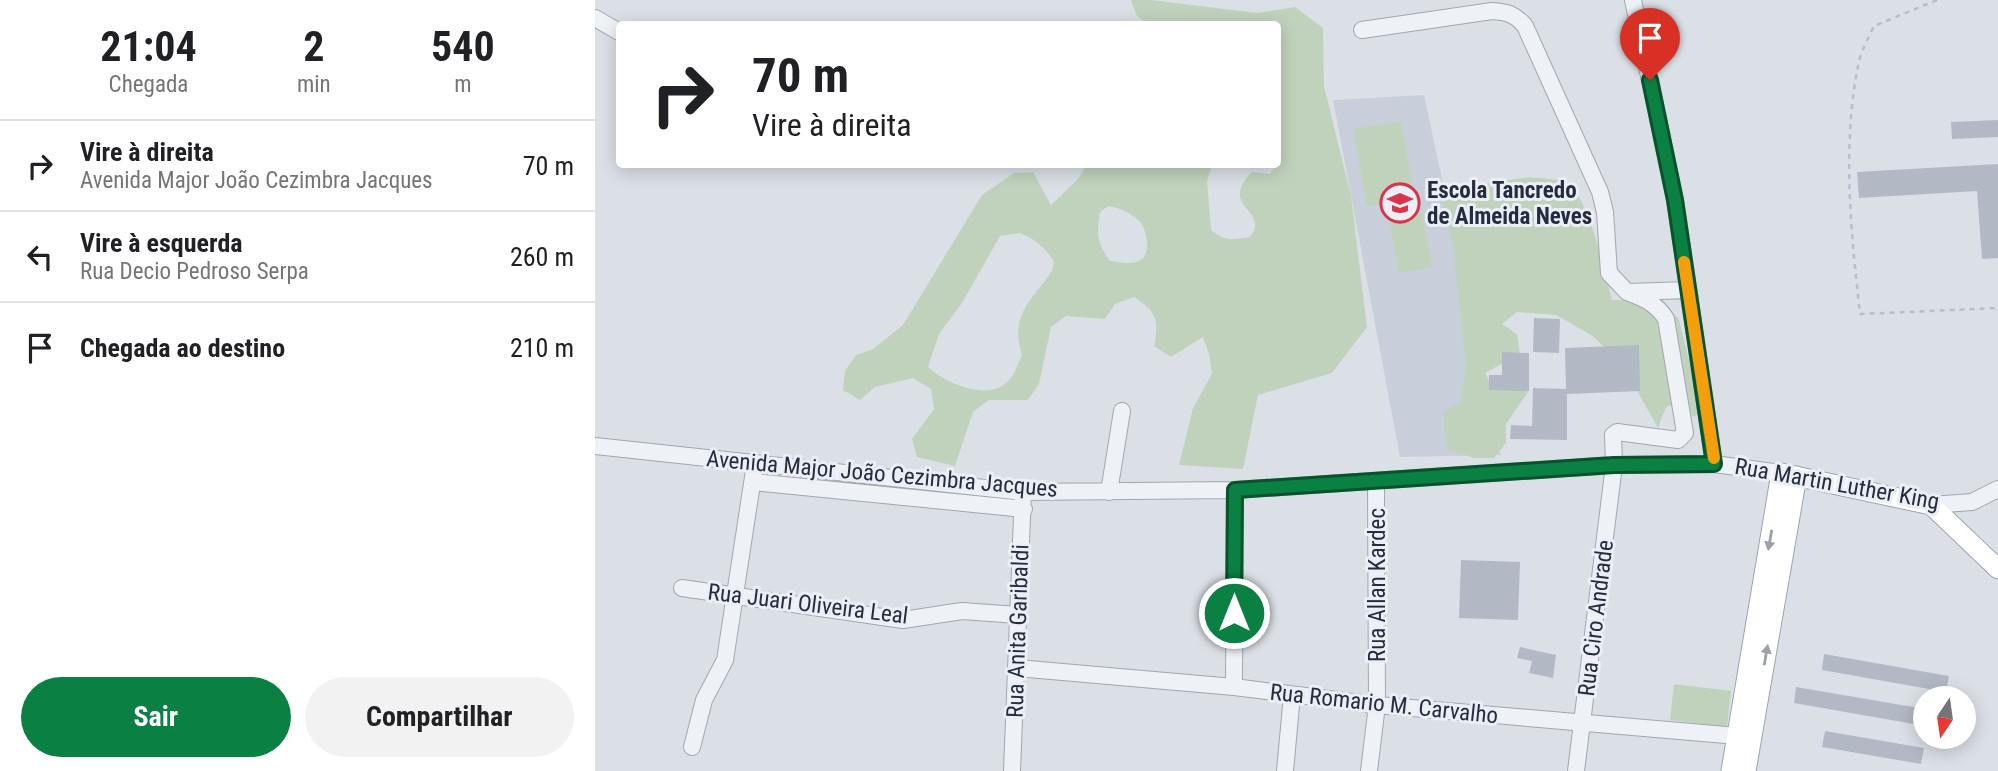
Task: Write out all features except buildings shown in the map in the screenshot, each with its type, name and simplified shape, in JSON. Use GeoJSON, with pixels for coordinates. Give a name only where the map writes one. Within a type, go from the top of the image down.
{"type":"FeatureCollection","features":[{"type":"Feature","properties":{"kind":"main road","name":"Rua Martin Luther King"},"geometry":{"type":"LineString","coordinates":[[1789,475],[1931,505]]}},
{"type":"Feature","properties":{"kind":"main road"},"geometry":{"type":"LineString","coordinates":[[1731,771],[1744,736],[1789,475]]}},
{"type":"Feature","properties":{"kind":"main road"},"geometry":{"type":"LineString","coordinates":[[1931,505],[1998,569]]}},
{"type":"Feature","properties":{"kind":"main road"},"geometry":{"type":"LineString","coordinates":[[1744,736],[1746,771]]}},
{"type":"Feature","properties":{"kind":"street"},"geometry":{"type":"LineString","coordinates":[[1633,0],[1675,200],[1714,464]]}},
{"type":"Feature","properties":{"kind":"street"},"geometry":{"type":"LineString","coordinates":[[1362,30],[1492,11],[1517,16],[1525,26],[1600,192],[1605,212],[1609,273],[1626,292],[1688,290]]}},
{"type":"Feature","properties":{"kind":"street"},"geometry":{"type":"LineString","coordinates":[[595,18],[616,30]]}},
{"type":"Feature","properties":{"kind":"street","name":"Rua Ciro Andrade"},"geometry":{"type":"LineString","coordinates":[[1576,771],[1614,465],[1615,433],[1678,440],[1685,433],[1666,319],[1649,301],[1626,292]]}},
{"type":"Feature","properties":{"kind":"street"},"geometry":{"type":"LineString","coordinates":[[1109,492],[1122,411]]}},
{"type":"Feature","properties":{"kind":"street","name":"Avenida Major João Cezimbra Jacques"},"geometry":{"type":"LineString","coordinates":[[595,446],[1023,492],[1235,490],[1614,465],[1714,464]]}},
{"type":"Feature","properties":{"kind":"street"},"geometry":{"type":"LineString","coordinates":[[692,747],[704,700],[725,660],[755,464]]}},
{"type":"Feature","properties":{"kind":"street","name":"Rua Martin Luther King"},"geometry":{"type":"LineString","coordinates":[[1714,464],[1789,475]]}},
{"type":"Feature","properties":{"kind":"street"},"geometry":{"type":"LineString","coordinates":[[753,482],[1024,509]]}},
{"type":"Feature","properties":{"kind":"street","name":"Rua Allan Kardec"},"geometry":{"type":"LineString","coordinates":[[1369,771],[1377,705],[1377,482]]}},
{"type":"Feature","properties":{"kind":"street","name":"Rua Martin Luther King"},"geometry":{"type":"LineString","coordinates":[[1931,505],[1972,502],[1998,489]]}},
{"type":"Feature","properties":{"kind":"street"},"geometry":{"type":"LineString","coordinates":[[1234,687],[1235,490]]}},
{"type":"Feature","properties":{"kind":"street","name":"Rua Anita Garibaldi"},"geometry":{"type":"LineString","coordinates":[[1012,771],[1023,492]]}},
{"type":"Feature","properties":{"kind":"street","name":"Rua Juari Oliveira Leal"},"geometry":{"type":"LineString","coordinates":[[682,588],[903,620],[962,611],[1019,615]]}},
{"type":"Feature","properties":{"kind":"street","name":"Rua Romario M. Carvalho"},"geometry":{"type":"LineString","coordinates":[[1017,668],[1234,687],[1377,705],[1744,736]]}},
{"type":"Feature","properties":{"kind":"street"},"geometry":{"type":"LineString","coordinates":[[1285,771],[1292,695]]}},
{"type":"Feature","properties":{"kind":"path"},"geometry":{"type":"LineString","coordinates":[[1937,0],[1874,26],[1858,64],[1850,142],[1851,235],[1860,314],[1998,308]]}},
{"type":"Feature","properties":{"kind":"shaded area","name":"Escola Tancredo de Almeida Neves"},"geometry":{"type":"Polygon","coordinates":[[[1424,95],[1501,455],[1400,457],[1333,100],[1424,95]]]}},
{"type":"Feature","properties":{"kind":"green space"},"geometry":{"type":"Polygon","coordinates":[[[1131,0],[1257,13],[1295,7],[1323,28],[1324,86],[1351,196],[1367,327],[1332,373],[1258,395],[1243,469],[1179,465],[1193,408],[1212,374],[1209,354],[1203,337],[1171,357],[1154,346],[1155,317],[1148,307],[1134,297],[1115,304],[1105,319],[1066,316],[1051,327],[1039,384],[1028,400],[989,400],[973,412],[955,466],[917,457],[912,439],[934,409],[931,389],[913,378],[875,387],[860,400],[843,390],[845,371],[856,355],[873,349],[903,325],[982,195],[1014,173],[1033,172],[1051,205],[1078,179],[1085,168],[1211,168],[1207,181],[1211,230],[1224,238],[1234,239],[1250,237],[1255,228],[1254,220],[1240,193],[1252,172],[1270,174],[1274,168],[1281,168],[1281,21],[1144,21],[1137,16],[1131,0]],[[1108,206],[1100,212],[1100,243],[1110,261],[1136,262],[1146,254],[1146,235],[1136,218],[1121,209],[1108,206]],[[1019,233],[1000,236],[962,303],[939,334],[928,367],[945,379],[968,388],[991,390],[1001,387],[1015,372],[1022,355],[1019,341],[1020,319],[1052,271],[1054,262],[1039,244],[1019,233]]]}},
{"type":"Feature","properties":{"kind":"green space"},"geometry":{"type":"Polygon","coordinates":[[[1401,121],[1415,198],[1367,207],[1353,129],[1401,121]]]}},
{"type":"Feature","properties":{"kind":"green space"},"geometry":{"type":"Polygon","coordinates":[[[1530,177],[1564,182],[1576,192],[1596,238],[1612,300],[1663,300],[1679,320],[1701,409],[1695,417],[1687,414],[1685,400],[1666,407],[1658,428],[1621,362],[1591,335],[1556,315],[1517,312],[1502,324],[1517,334],[1520,354],[1485,373],[1494,389],[1512,382],[1528,392],[1506,424],[1506,443],[1494,458],[1474,458],[1448,450],[1444,412],[1461,402],[1466,363],[1453,247],[1439,191],[1530,177]]]}},
{"type":"Feature","properties":{"kind":"green space"},"geometry":{"type":"Polygon","coordinates":[[[1422,212],[1432,267],[1399,273],[1389,218],[1422,212]]]}},
{"type":"Feature","properties":{"kind":"green space"},"geometry":{"type":"Polygon","coordinates":[[[1674,684],[1731,691],[1727,727],[1670,720],[1674,684]]]}},
{"type":"Feature","properties":{"kind":"slow traffic"},"geometry":{"type":"LineString","coordinates":[[1684,262],[1714,458]]}},
{"type":"Feature","properties":{"kind":"place","name":"Escola Tancredo de Almeida Neves"},"geometry":{"type":"Point","coordinates":[1400,203]}},
{"type":"Feature","properties":{"kind":"route"},"geometry":{"type":"LineString","coordinates":[[1234,613],[1235,490],[1614,465],[1714,464],[1675,200],[1650,80]]}}]}
